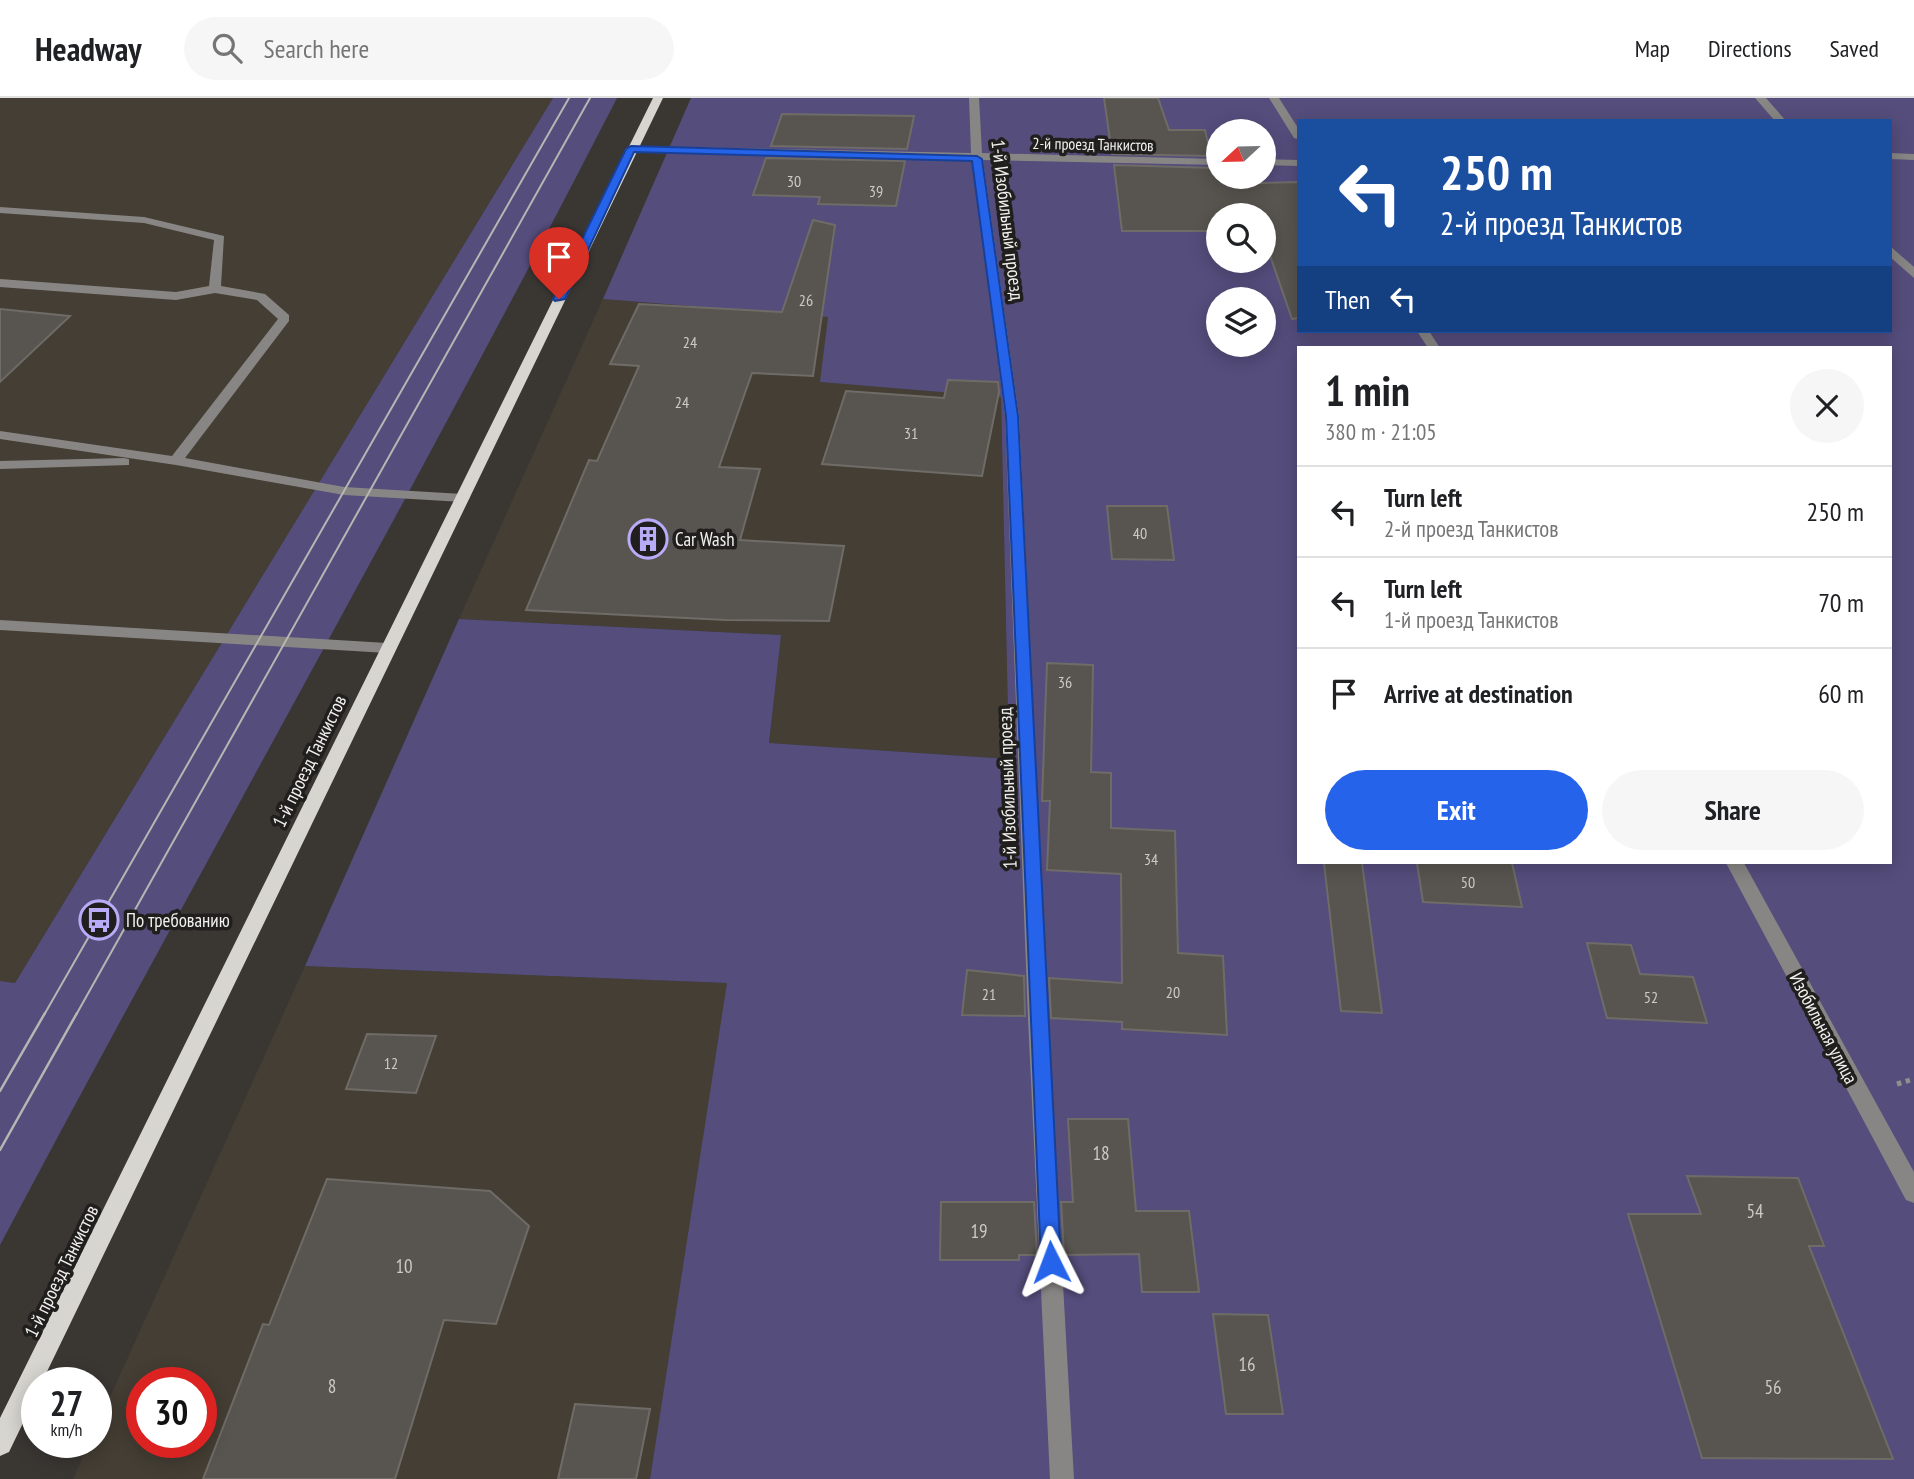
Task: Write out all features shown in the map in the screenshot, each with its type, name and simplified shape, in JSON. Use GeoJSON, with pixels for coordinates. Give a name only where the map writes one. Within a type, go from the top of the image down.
{"type":"FeatureCollection","features":[{"type":"Feature","properties":{"kind":"main road","name":"1-й проезд Танкистов"},"geometry":{"type":"LineString","coordinates":[[0,1444],[658,98]]}},
{"type":"Feature","properties":{"kind":"street","name":"1-й Изобильный проезд"},"geometry":{"type":"LineString","coordinates":[[974,98],[977,159],[1012,416],[1038,1018],[1062,1479]]}},
{"type":"Feature","properties":{"kind":"street"},"geometry":{"type":"LineString","coordinates":[[1274,98],[1297,134]]}},
{"type":"Feature","properties":{"kind":"street"},"geometry":{"type":"LineString","coordinates":[[1760,98],[1779,119]]}},
{"type":"Feature","properties":{"kind":"street","name":"2-й проезд Танкистов"},"geometry":{"type":"LineString","coordinates":[[631,149],[977,159],[1206,162]]}},
{"type":"Feature","properties":{"kind":"street"},"geometry":{"type":"LineString","coordinates":[[1892,156],[1914,157]]}},
{"type":"Feature","properties":{"kind":"street"},"geometry":{"type":"LineString","coordinates":[[1276,162],[1297,163]]}},
{"type":"Feature","properties":{"kind":"street"},"geometry":{"type":"LineString","coordinates":[[0,210],[144,220],[220,239],[215,289]]}},
{"type":"Feature","properties":{"kind":"street"},"geometry":{"type":"LineString","coordinates":[[1892,252],[1914,274]]}},
{"type":"Feature","properties":{"kind":"street"},"geometry":{"type":"LineString","coordinates":[[0,283],[176,296],[215,289],[261,297],[285,318],[176,461]]}},
{"type":"Feature","properties":{"kind":"street"},"geometry":{"type":"LineString","coordinates":[[0,435],[176,461],[344,491],[463,498]]}},
{"type":"Feature","properties":{"kind":"street"},"geometry":{"type":"LineString","coordinates":[[0,465],[176,461]]}},
{"type":"Feature","properties":{"kind":"street"},"geometry":{"type":"LineString","coordinates":[[0,625],[387,648]]}},
{"type":"Feature","properties":{"kind":"street","name":"Изобильная улица"},"geometry":{"type":"LineString","coordinates":[[1736,864],[1914,1193]]}},
{"type":"Feature","properties":{"kind":"shaded area"},"geometry":{"type":"Polygon","coordinates":[[[0,98],[553,98],[15,983],[0,981],[0,98]]]}},
{"type":"Feature","properties":{"kind":"shaded area"},"geometry":{"type":"Polygon","coordinates":[[[553,98],[617,98],[466,386],[0,1245],[0,981],[15,983],[553,98]]]}},
{"type":"Feature","properties":{"kind":"shaded area"},"geometry":{"type":"Polygon","coordinates":[[[691,98],[1914,98],[1914,1479],[650,1479],[727,983],[305,966],[459,619],[781,635],[769,743],[1009,759],[1001,397],[820,382],[828,317],[603,299],[691,98]]]}},
{"type":"Feature","properties":{"kind":"shaded area"},"geometry":{"type":"Polygon","coordinates":[[[603,299],[828,317],[821,382],[1001,397],[1009,759],[769,743],[780,635],[459,619],[603,299]]]}},
{"type":"Feature","properties":{"kind":"shaded area"},"geometry":{"type":"Polygon","coordinates":[[[305,966],[728,983],[650,1479],[73,1479],[83,1458],[112,1458],[112,1393],[305,966]]]}},
{"type":"Feature","properties":{"kind":"building"},"geometry":{"type":"Polygon","coordinates":[[[1104,98],[1158,98],[1169,130],[1205,130],[1206,156],[1112,154],[1104,98]]]}},
{"type":"Feature","properties":{"kind":"building"},"geometry":{"type":"Polygon","coordinates":[[[782,114],[914,116],[907,149],[771,146],[782,114]]]}},
{"type":"Feature","properties":{"kind":"building"},"geometry":{"type":"Polygon","coordinates":[[[766,158],[905,161],[896,206],[818,204],[820,197],[753,195],[766,158]]]}},
{"type":"Feature","properties":{"kind":"building"},"geometry":{"type":"Polygon","coordinates":[[[1114,165],[1206,168],[1206,189],[1276,189],[1276,183],[1297,182],[1297,318],[1292,319],[1276,273],[1276,203],[1206,203],[1206,231],[1122,231],[1114,165]]]}},
{"type":"Feature","properties":{"kind":"building"},"geometry":{"type":"Polygon","coordinates":[[[813,220],[835,225],[813,376],[752,373],[719,467],[760,469],[740,540],[844,546],[829,621],[726,620],[526,610],[589,460],[597,461],[639,366],[610,364],[639,304],[782,312],[813,220]]]}},
{"type":"Feature","properties":{"kind":"building"},"geometry":{"type":"Polygon","coordinates":[[[0,309],[70,316],[0,382],[0,309]]]}},
{"type":"Feature","properties":{"kind":"building"},"geometry":{"type":"Polygon","coordinates":[[[948,380],[998,382],[999,392],[982,476],[822,464],[846,391],[944,398],[948,380]]]}},
{"type":"Feature","properties":{"kind":"building"},"geometry":{"type":"Polygon","coordinates":[[[1107,506],[1167,506],[1174,560],[1112,559],[1107,506]]]}},
{"type":"Feature","properties":{"kind":"building"},"geometry":{"type":"Polygon","coordinates":[[[1047,663],[1093,665],[1091,772],[1111,773],[1111,828],[1175,831],[1178,953],[1223,956],[1227,1035],[1122,1029],[1122,1022],[1051,1018],[1049,978],[1122,983],[1121,874],[1047,870],[1050,801],[1042,801],[1047,663]]]}},
{"type":"Feature","properties":{"kind":"building"},"geometry":{"type":"Polygon","coordinates":[[[1324,864],[1362,864],[1382,1013],[1341,1011],[1324,864]]]}},
{"type":"Feature","properties":{"kind":"building"},"geometry":{"type":"Polygon","coordinates":[[[1417,864],[1512,864],[1522,907],[1423,902],[1417,864]]]}},
{"type":"Feature","properties":{"kind":"building"},"geometry":{"type":"Polygon","coordinates":[[[1587,943],[1631,945],[1640,974],[1693,977],[1707,1023],[1607,1018],[1587,943]]]}},
{"type":"Feature","properties":{"kind":"building"},"geometry":{"type":"Polygon","coordinates":[[[967,970],[1024,976],[1025,1016],[962,1015],[967,970]]]}},
{"type":"Feature","properties":{"kind":"building"},"geometry":{"type":"Polygon","coordinates":[[[367,1034],[436,1036],[416,1093],[346,1089],[367,1034]]]}},
{"type":"Feature","properties":{"kind":"building"},"geometry":{"type":"Polygon","coordinates":[[[1068,1119],[1128,1119],[1136,1211],[1189,1211],[1199,1292],[1142,1292],[1139,1254],[1064,1255],[1061,1202],[1073,1202],[1068,1119]]]}},
{"type":"Feature","properties":{"kind":"building"},"geometry":{"type":"Polygon","coordinates":[[[1687,1176],[1798,1178],[1824,1246],[1809,1246],[1893,1459],[1702,1458],[1628,1214],[1701,1214],[1687,1176]]]}},
{"type":"Feature","properties":{"kind":"building"},"geometry":{"type":"Polygon","coordinates":[[[327,1179],[490,1191],[529,1226],[496,1324],[444,1320],[395,1479],[203,1479],[211,1458],[217,1458],[217,1443],[263,1324],[269,1325],[327,1179]]]}},
{"type":"Feature","properties":{"kind":"building"},"geometry":{"type":"Polygon","coordinates":[[[941,1202],[1034,1202],[1037,1255],[1019,1255],[1019,1260],[940,1260],[941,1202]]]}},
{"type":"Feature","properties":{"kind":"building"},"geometry":{"type":"Polygon","coordinates":[[[1213,1314],[1268,1315],[1283,1414],[1226,1414],[1213,1314]]]}},
{"type":"Feature","properties":{"kind":"building"},"geometry":{"type":"Polygon","coordinates":[[[575,1404],[650,1409],[636,1479],[558,1479],[575,1404]]]}},
{"type":"Feature","properties":{"kind":"tram line"},"geometry":{"type":"LineString","coordinates":[[44,1015],[569,98]]}},
{"type":"Feature","properties":{"kind":"tram line"},"geometry":{"type":"LineString","coordinates":[[76,1015],[590,98]]}},
{"type":"Feature","properties":{"kind":"tram line"},"geometry":{"type":"LineString","coordinates":[[0,1091],[45,1013]]}},
{"type":"Feature","properties":{"kind":"tram line"},"geometry":{"type":"LineString","coordinates":[[0,1150],[77,1013]]}},
{"type":"Feature","properties":{"kind":"place","name":"Car Wash"},"geometry":{"type":"Point","coordinates":[648,539]}},
{"type":"Feature","properties":{"kind":"place","name":"По требованию"},"geometry":{"type":"Point","coordinates":[99,920]}},
{"type":"Feature","properties":{"kind":"route"},"geometry":{"type":"LineString","coordinates":[[559,299],[631,149],[977,159],[1012,416],[1051,1262]]}}]}
